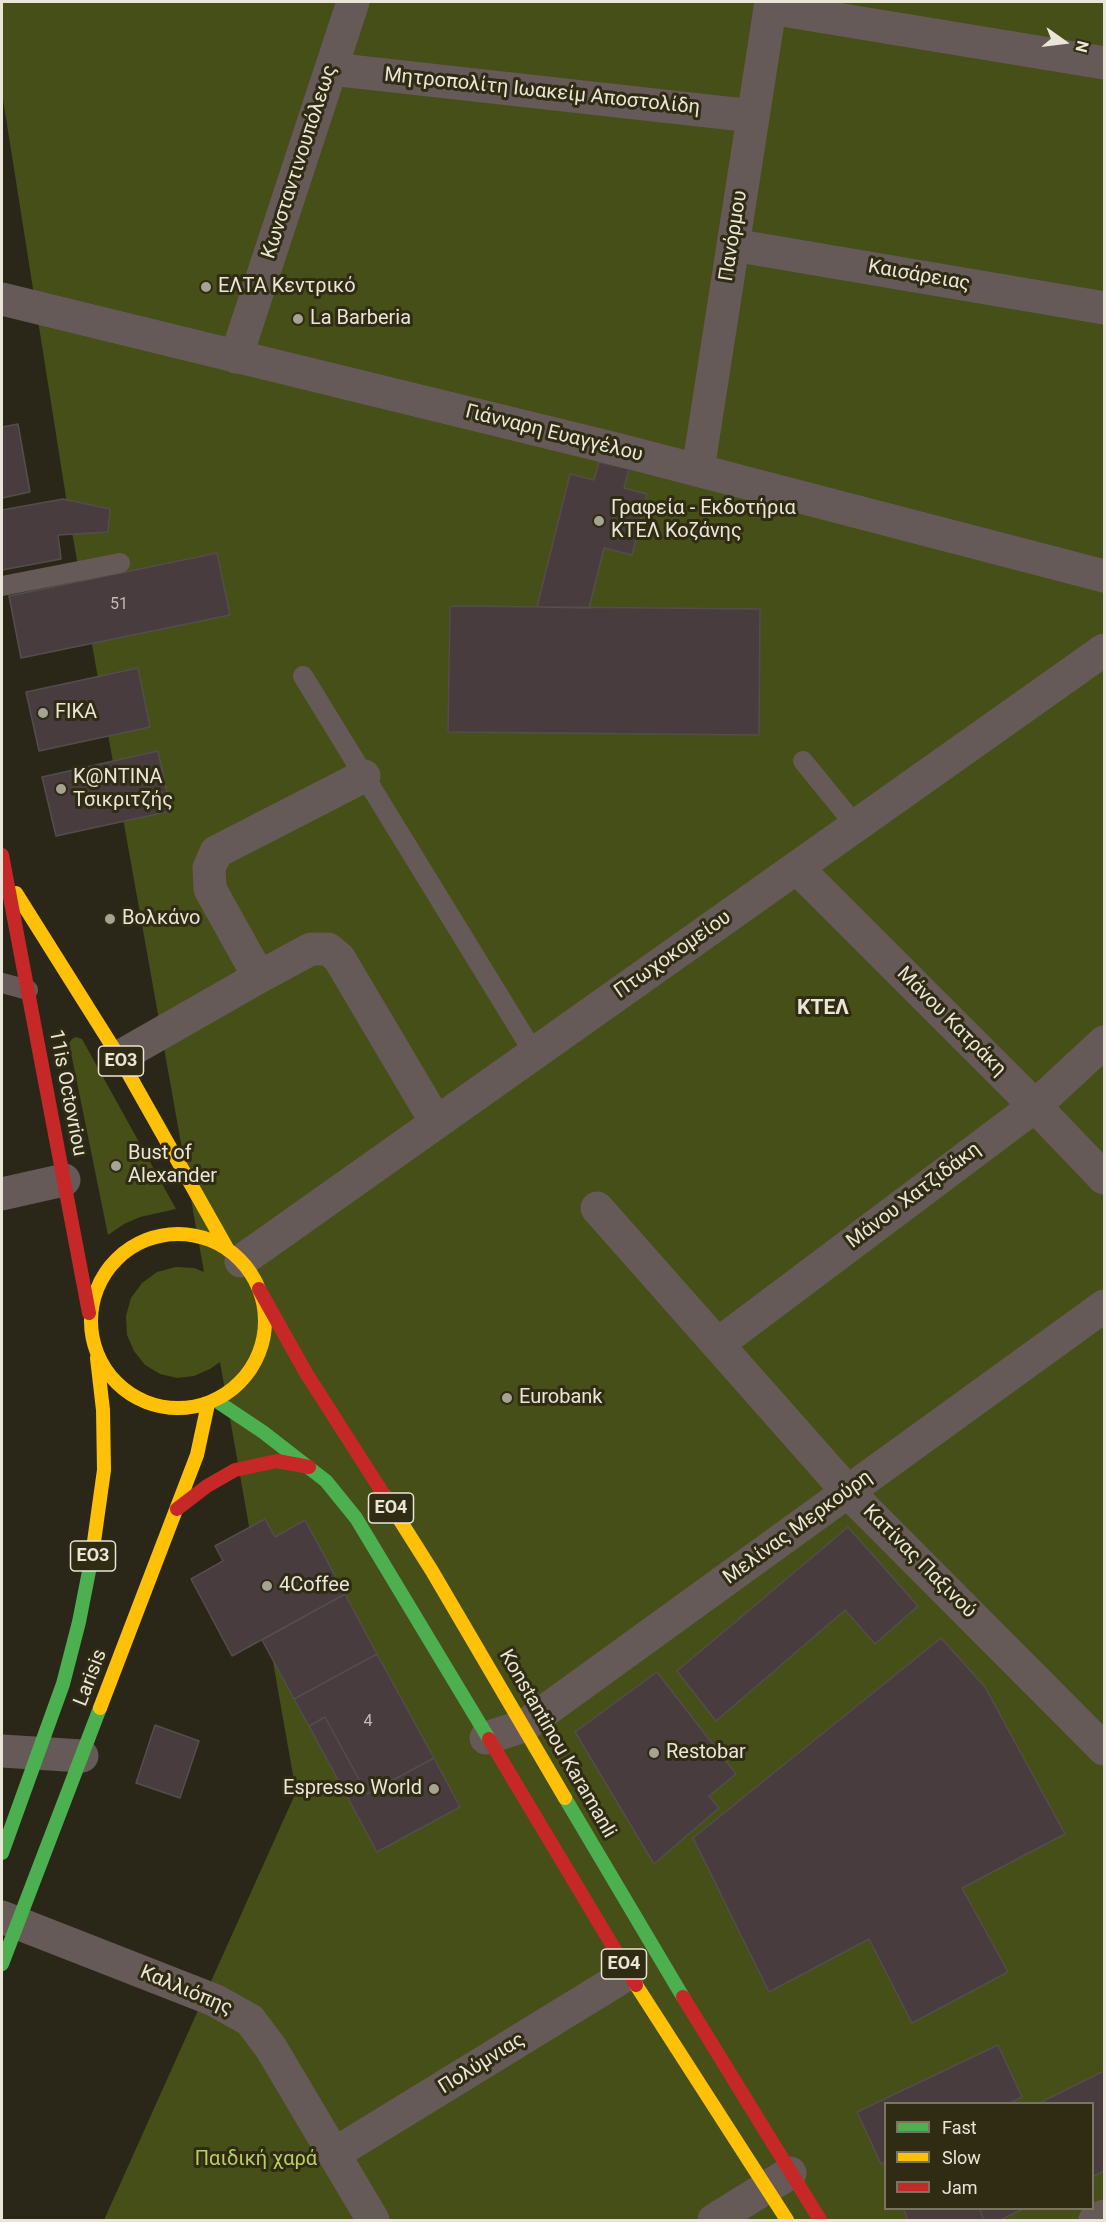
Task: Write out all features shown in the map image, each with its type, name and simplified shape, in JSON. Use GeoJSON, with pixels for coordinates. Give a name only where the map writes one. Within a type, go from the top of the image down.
{"type":"FeatureCollection","features":[{"type":"Feature","properties":{"kind":"main road","name":"11is Octovriou"},"geometry":{"type":"LineString","coordinates":[[2,855],[90,1318]]}},
{"type":"Feature","properties":{"kind":"main road","name":"11is Octovriou"},"geometry":{"type":"LineString","coordinates":[[6,876],[119,1057],[234,1255]]}},
{"type":"Feature","properties":{"kind":"main road","name":"ΕΟ3"},"geometry":{"type":"LineString","coordinates":[[169,1234],[190,1235],[210,1240],[234,1255],[251,1274],[259,1289],[264,1307],[265,1326],[262,1344],[255,1362],[238,1384],[212,1402],[189,1408],[170,1409],[151,1405],[133,1397],[117,1385],[105,1370],[96,1353],[90,1318],[94,1298],[102,1279],[114,1262],[130,1248],[149,1239],[169,1234]]}},
{"type":"Feature","properties":{"kind":"main road","name":"Konstantinou Karamanli"},"geometry":{"type":"LineString","coordinates":[[259,1289],[306,1373],[432,1571],[652,1947],[778,2181],[787,2220]]}},
{"type":"Feature","properties":{"kind":"main road","name":"Larisis"},"geometry":{"type":"LineString","coordinates":[[2,1853],[63,1684],[92,1564],[105,1439],[104,1410],[96,1353]]}},
{"type":"Feature","properties":{"kind":"main road","name":"Konstantinou Karamanli"},"geometry":{"type":"LineString","coordinates":[[212,1402],[263,1432],[310,1468],[326,1481],[356,1518],[629,1973],[778,2181],[820,2220]]}},
{"type":"Feature","properties":{"kind":"main road","name":"Larisis"},"geometry":{"type":"LineString","coordinates":[[2,1964],[9,1919],[82,1756],[197,1455],[212,1402]]}},
{"type":"Feature","properties":{"kind":"main road"},"geometry":{"type":"LineString","coordinates":[[176,1510],[207,1486],[235,1470],[277,1461],[310,1468]]}},
{"type":"Feature","properties":{"kind":"street","name":"Κωνσταντινουπόλεως"},"geometry":{"type":"LineString","coordinates":[[236,357],[353,2]]}},
{"type":"Feature","properties":{"kind":"street"},"geometry":{"type":"LineString","coordinates":[[770,5],[1104,63]]}},
{"type":"Feature","properties":{"kind":"street","name":"Πανόρμου"},"geometry":{"type":"LineString","coordinates":[[698,470],[770,5]]}},
{"type":"Feature","properties":{"kind":"street","name":"Μητροπολίτη Ιωακείμ Αποστολίδη"},"geometry":{"type":"LineString","coordinates":[[331,69],[753,116]]}},
{"type":"Feature","properties":{"kind":"street","name":"Καισάρειας"},"geometry":{"type":"LineString","coordinates":[[733,245],[1104,308]]}},
{"type":"Feature","properties":{"kind":"street","name":"Γιάνναρη Ευαγγέλου"},"geometry":{"type":"LineString","coordinates":[[2,299],[698,470],[1104,576]]}},
{"type":"Feature","properties":{"kind":"street","name":"Πτωχοκομείου"},"geometry":{"type":"LineString","coordinates":[[234,1255],[436,1122],[1104,650]]}},
{"type":"Feature","properties":{"kind":"street"},"geometry":{"type":"LineString","coordinates":[[259,977],[210,889],[209,868],[216,852],[364,776]]}},
{"type":"Feature","properties":{"kind":"street","name":"Μάνου Κατράκη"},"geometry":{"type":"LineString","coordinates":[[797,868],[1035,1106],[1104,1179]]}},
{"type":"Feature","properties":{"kind":"street"},"geometry":{"type":"LineString","coordinates":[[119,1057],[311,949],[328,949],[339,958],[436,1122]]}},
{"type":"Feature","properties":{"kind":"street","name":"Μάνου Χατζιδάκη"},"geometry":{"type":"LineString","coordinates":[[718,1344],[1035,1106],[1104,1042]]}},
{"type":"Feature","properties":{"kind":"street"},"geometry":{"type":"LineString","coordinates":[[2,1194],[64,1180]]}},
{"type":"Feature","properties":{"kind":"street","name":"Κατίνας Παξινού"},"geometry":{"type":"LineString","coordinates":[[597,1208],[848,1492],[1104,1747]]}},
{"type":"Feature","properties":{"kind":"street","name":"Μελίνας Μερκούρη"},"geometry":{"type":"LineString","coordinates":[[486,1738],[524,1726],[1104,1306]]}},
{"type":"Feature","properties":{"kind":"street"},"geometry":{"type":"LineString","coordinates":[[2,1750],[82,1756]]}},
{"type":"Feature","properties":{"kind":"street","name":"Καλλιόπης"},"geometry":{"type":"LineString","coordinates":[[9,1919],[214,2000],[250,2020],[272,2048],[374,2220]]}},
{"type":"Feature","properties":{"kind":"street","name":"Πολύμνιας"},"geometry":{"type":"LineString","coordinates":[[334,2154],[629,1973]]}},
{"type":"Feature","properties":{"kind":"street"},"geometry":{"type":"LineString","coordinates":[[714,2220],[778,2181]]}},
{"type":"Feature","properties":{"kind":"street"},"geometry":{"type":"LineString","coordinates":[[1095,2220],[1104,2216]]}},
{"type":"Feature","properties":{"kind":"lane"},"geometry":{"type":"LineString","coordinates":[[2,586],[120,562]]}},
{"type":"Feature","properties":{"kind":"lane"},"geometry":{"type":"LineString","coordinates":[[303,676],[534,1053]]}},
{"type":"Feature","properties":{"kind":"lane"},"geometry":{"type":"LineString","coordinates":[[803,761],[856,826]]}},
{"type":"Feature","properties":{"kind":"lane"},"geometry":{"type":"LineString","coordinates":[[2,983],[28,990]]}},
{"type":"Feature","properties":{"kind":"green space","name":"Παιδική χαρά"},"geometry":{"type":"Polygon","coordinates":[[[2,2],[1104,2],[1104,2220],[104,2220],[296,1792],[220,1362],[194,1376],[177,1378],[160,1374],[145,1365],[134,1351],[127,1335],[126,1316],[131,1298],[142,1283],[157,1272],[176,1267],[194,1268],[204,1272],[68,510],[2,93],[2,2]]]}},
{"type":"Feature","properties":{"kind":"green space"},"geometry":{"type":"Polygon","coordinates":[[[76,1037],[82,1039],[176,1209],[140,1217],[108,1235],[69,1043],[76,1037]]]}},
{"type":"Feature","properties":{"kind":"building"},"geometry":{"type":"Polygon","coordinates":[[[18,424],[30,492],[2,498],[2,427],[18,424]]]}},
{"type":"Feature","properties":{"kind":"building","name":"Γραφεία - Εκδοτήρια ΚΤΕΛ Κοζάνης"},"geometry":{"type":"Polygon","coordinates":[[[599,462],[629,469],[624,488],[647,494],[632,555],[604,548],[589,608],[537,607],[570,474],[594,480],[599,462]]]}},
{"type":"Feature","properties":{"kind":"building"},"geometry":{"type":"Polygon","coordinates":[[[63,499],[110,509],[108,532],[58,535],[61,559],[2,570],[2,510],[63,499]]]}},
{"type":"Feature","properties":{"kind":"building"},"geometry":{"type":"Polygon","coordinates":[[[217,553],[230,615],[21,658],[9,596],[217,553]]]}},
{"type":"Feature","properties":{"kind":"building"},"geometry":{"type":"Polygon","coordinates":[[[450,606],[760,609],[759,735],[448,732],[450,606]]]}},
{"type":"Feature","properties":{"kind":"building"},"geometry":{"type":"Polygon","coordinates":[[[138,668],[150,727],[39,751],[26,692],[138,668]]]}},
{"type":"Feature","properties":{"kind":"building"},"geometry":{"type":"Polygon","coordinates":[[[158,751],[171,811],[56,836],[42,777],[158,751]]]}},
{"type":"Feature","properties":{"kind":"building"},"geometry":{"type":"Polygon","coordinates":[[[265,1519],[275,1537],[305,1520],[345,1594],[232,1656],[191,1579],[223,1561],[215,1546],[265,1519]]]}},
{"type":"Feature","properties":{"kind":"building"},"geometry":{"type":"Polygon","coordinates":[[[848,1527],[918,1606],[875,1644],[845,1610],[716,1721],[677,1671],[848,1527]]]}},
{"type":"Feature","properties":{"kind":"building"},"geometry":{"type":"Polygon","coordinates":[[[345,1594],[377,1654],[294,1699],[262,1640],[345,1594]]]}},
{"type":"Feature","properties":{"kind":"building"},"geometry":{"type":"Polygon","coordinates":[[[941,1638],[985,1687],[1065,1834],[962,1888],[1008,1972],[912,2023],[869,1939],[769,1992],[693,1838],[941,1638]]]}},
{"type":"Feature","properties":{"kind":"building"},"geometry":{"type":"Polygon","coordinates":[[[377,1654],[434,1758],[367,1794],[325,1717],[309,1726],[294,1699],[377,1654]]]}},
{"type":"Feature","properties":{"kind":"building","name":"Restobar"},"geometry":{"type":"Polygon","coordinates":[[[657,1672],[736,1774],[709,1796],[719,1808],[654,1864],[575,1732],[657,1672]]]}},
{"type":"Feature","properties":{"kind":"building"},"geometry":{"type":"Polygon","coordinates":[[[325,1717],[367,1794],[434,1758],[460,1807],[377,1852],[309,1726],[325,1717]]]}},
{"type":"Feature","properties":{"kind":"building"},"geometry":{"type":"Polygon","coordinates":[[[155,1725],[199,1741],[180,1798],[136,1783],[155,1725]]]}},
{"type":"Feature","properties":{"kind":"building"},"geometry":{"type":"Polygon","coordinates":[[[998,2045],[1022,2097],[1012,2102],[884,2102],[884,2163],[881,2164],[857,2112],[998,2045]]]}},
{"type":"Feature","properties":{"kind":"building"},"geometry":{"type":"Polygon","coordinates":[[[1104,2071],[1104,2171],[1094,2176],[1094,2102],[1041,2102],[1104,2071]]]}},
{"type":"Feature","properties":{"kind":"building"},"geometry":{"type":"Polygon","coordinates":[[[904,2210],[980,2210],[984,2220],[908,2220],[904,2210]]]}},
{"type":"Feature","properties":{"kind":"building"},"geometry":{"type":"Polygon","coordinates":[[[980,2210],[1021,2210],[1000,2220],[984,2220],[980,2210]]]}},
{"type":"Feature","properties":{"kind":"traffic: fast"},"geometry":{"type":"LineString","coordinates":[[215,1400],[263,1432],[326,1481],[356,1518],[489,1739]]}},
{"type":"Feature","properties":{"kind":"traffic: fast"},"geometry":{"type":"LineString","coordinates":[[2,1853],[63,1684],[79,1622],[92,1556]]}},
{"type":"Feature","properties":{"kind":"traffic: fast"},"geometry":{"type":"LineString","coordinates":[[2,1964],[100,1708]]}},
{"type":"Feature","properties":{"kind":"traffic: fast"},"geometry":{"type":"LineString","coordinates":[[565,1798],[683,1997]]}},
{"type":"Feature","properties":{"kind":"traffic: slow"},"geometry":{"type":"LineString","coordinates":[[16,893],[119,1057],[228,1250]]}},
{"type":"Feature","properties":{"kind":"traffic: slow"},"geometry":{"type":"LineString","coordinates":[[178,1234],[211,1241],[240,1259],[258,1288],[265,1321],[258,1354],[240,1383],[211,1401],[178,1408],[145,1401],[116,1383],[98,1354],[91,1321],[98,1288],[116,1259],[145,1241],[178,1234]]}},
{"type":"Feature","properties":{"kind":"traffic: slow"},"geometry":{"type":"LineString","coordinates":[[92,1556],[104,1470],[103,1410],[97,1358]]}},
{"type":"Feature","properties":{"kind":"traffic: slow"},"geometry":{"type":"LineString","coordinates":[[100,1708],[197,1455],[208,1404]]}},
{"type":"Feature","properties":{"kind":"traffic: slow"},"geometry":{"type":"LineString","coordinates":[[384,1495],[432,1571],[565,1798]]}},
{"type":"Feature","properties":{"kind":"traffic: slow"},"geometry":{"type":"LineString","coordinates":[[636,1985],[787,2220]]}},
{"type":"Feature","properties":{"kind":"traffic: jam"},"geometry":{"type":"LineString","coordinates":[[2,855],[89,1313]]}},
{"type":"Feature","properties":{"kind":"traffic: jam"},"geometry":{"type":"LineString","coordinates":[[259,1289],[306,1373],[384,1495]]}},
{"type":"Feature","properties":{"kind":"traffic: jam"},"geometry":{"type":"LineString","coordinates":[[177,1509],[207,1486],[235,1470],[277,1461],[309,1467]]}},
{"type":"Feature","properties":{"kind":"traffic: jam"},"geometry":{"type":"LineString","coordinates":[[489,1739],[636,1985]]}},
{"type":"Feature","properties":{"kind":"traffic: jam"},"geometry":{"type":"LineString","coordinates":[[683,1997],[820,2220]]}},
{"type":"Feature","properties":{"kind":"place","name":"ΕΛΤΑ Κεντρικό"},"geometry":{"type":"Point","coordinates":[206,287]}},
{"type":"Feature","properties":{"kind":"place","name":"La Barberia"},"geometry":{"type":"Point","coordinates":[298,319]}},
{"type":"Feature","properties":{"kind":"place","name":"Γραφεία - Εκδοτήρια ΚΤΕΛ Κοζάνης"},"geometry":{"type":"Point","coordinates":[599,521]}},
{"type":"Feature","properties":{"kind":"place","name":"FIKA"},"geometry":{"type":"Point","coordinates":[43,713]}},
{"type":"Feature","properties":{"kind":"place","name":"Κ@ΝΤΙΝΑ Τσικριτζής"},"geometry":{"type":"Point","coordinates":[61,789]}},
{"type":"Feature","properties":{"kind":"place","name":"Βολκάνο"},"geometry":{"type":"Point","coordinates":[110,919]}},
{"type":"Feature","properties":{"kind":"place","name":"Bust of Alexander"},"geometry":{"type":"Point","coordinates":[116,1166]}},
{"type":"Feature","properties":{"kind":"place","name":"Eurobank"},"geometry":{"type":"Point","coordinates":[507,1398]}},
{"type":"Feature","properties":{"kind":"place","name":"4Coffee"},"geometry":{"type":"Point","coordinates":[267,1586]}},
{"type":"Feature","properties":{"kind":"place","name":"Restobar"},"geometry":{"type":"Point","coordinates":[654,1753]}},
{"type":"Feature","properties":{"kind":"place","name":"Espresso World"},"geometry":{"type":"Point","coordinates":[434,1789]}},
{"type":"Feature","properties":{"kind":"district","name":"ΚΤΕΛ"},"geometry":{"type":"Point","coordinates":[823,1009]}}]}
